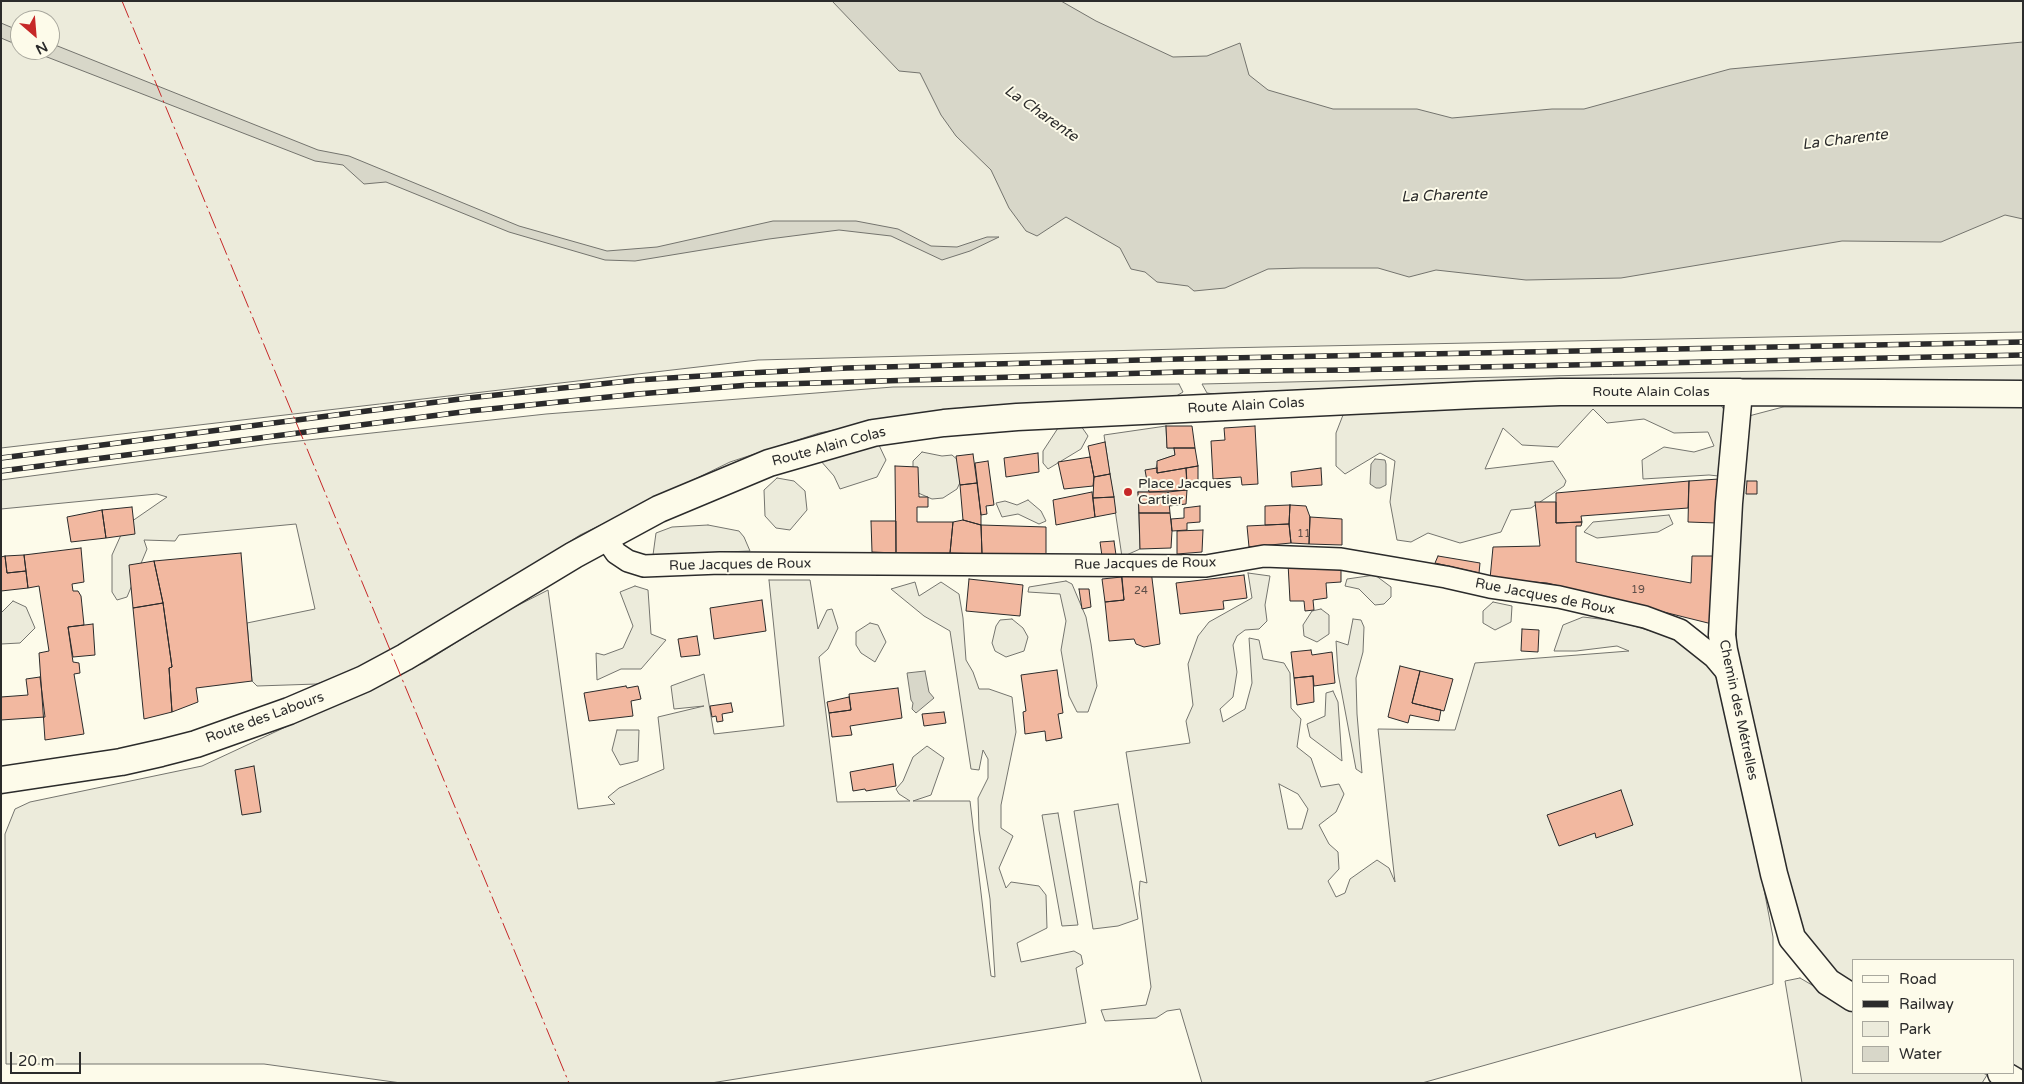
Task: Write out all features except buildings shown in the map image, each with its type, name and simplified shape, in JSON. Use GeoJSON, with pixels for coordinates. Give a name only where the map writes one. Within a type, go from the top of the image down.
{"type":"FeatureCollection","features":[{"type":"Feature","properties":{"kind":"street","name":"Route Alain Colas"},"geometry":{"type":"LineString","coordinates":[[506,596],[605,537],[659,509],[769,463],[874,433],[944,423],[1017,417],[1560,392],[2023,394]]}},
{"type":"Feature","properties":{"kind":"street","name":"Chemin des Métrelles"},"geometry":{"type":"LineString","coordinates":[[1739,392],[1729,504],[1722,635],[1774,874],[1792,938],[1828,982],[1852,997]]}},
{"type":"Feature","properties":{"kind":"street","name":"Rue Jacques de Roux"},"geometry":{"type":"LineString","coordinates":[[605,537],[616,553],[628,561],[644,566],[720,563],[1206,566],[1264,556],[1341,559],[1446,577],[1490,587],[1560,597],[1645,616],[1680,630],[1714,657],[1730,676]]}},
{"type":"Feature","properties":{"kind":"street","name":"Route des Labours"},"geometry":{"type":"LineString","coordinates":[[1,780],[121,762],[196,744],[249,726],[289,711],[364,678],[506,596]]}},
{"type":"Feature","properties":{"kind":"street"},"geometry":{"type":"LineString","coordinates":[[2003,1074],[2018,1083]]}},
{"type":"Feature","properties":{"kind":"green space"},"geometry":{"type":"Polygon","coordinates":[[[1,1],[2023,1],[2023,332],[1219,348],[758,360],[1,448],[1,1]]]}},
{"type":"Feature","properties":{"kind":"green space"},"geometry":{"type":"Polygon","coordinates":[[[2023,365],[2023,382],[1719,402],[1730,419],[1728,477],[1709,475],[1643,479],[1642,460],[1664,447],[1694,452],[1714,446],[1708,432],[1674,433],[1644,419],[1607,423],[1593,409],[1558,447],[1522,445],[1503,428],[1485,469],[1553,461],[1566,481],[1564,486],[1531,508],[1511,510],[1501,532],[1460,543],[1428,533],[1411,542],[1397,540],[1390,502],[1395,461],[1380,453],[1345,474],[1336,466],[1336,433],[1343,415],[1372,405],[1227,396],[1207,393],[1202,384],[2023,365]]]}},
{"type":"Feature","properties":{"kind":"green space"},"geometry":{"type":"Polygon","coordinates":[[[1179,384],[1183,392],[1173,398],[890,419],[819,433],[730,462],[580,535],[439,625],[359,669],[317,684],[257,686],[252,681],[247,623],[315,609],[296,524],[179,535],[175,541],[144,540],[147,549],[127,597],[117,600],[112,592],[112,555],[125,526],[167,497],[157,494],[1,509],[1,480],[271,444],[546,414],[893,387],[1179,384]]]}},
{"type":"Feature","properties":{"kind":"green space"},"geometry":{"type":"Polygon","coordinates":[[[1783,407],[2023,407],[2023,1073],[2014,1068],[2014,959],[1852,959],[1852,984],[1811,950],[1798,918],[1737,672],[1735,555],[1745,417],[1783,407]]]}},
{"type":"Feature","properties":{"kind":"green space"},"geometry":{"type":"Polygon","coordinates":[[[1081,426],[1088,436],[1081,449],[1048,469],[1043,463],[1043,451],[1058,428],[1081,426]]]}},
{"type":"Feature","properties":{"kind":"green space"},"geometry":{"type":"Polygon","coordinates":[[[878,443],[886,460],[877,477],[840,489],[834,476],[820,460],[878,443]]]}},
{"type":"Feature","properties":{"kind":"green space"},"geometry":{"type":"Polygon","coordinates":[[[922,452],[942,456],[952,455],[960,462],[963,476],[957,489],[943,498],[932,499],[916,492],[913,483],[913,461],[922,452]]]}},
{"type":"Feature","properties":{"kind":"green space"},"geometry":{"type":"Polygon","coordinates":[[[777,478],[794,481],[805,491],[807,510],[790,530],[776,528],[765,516],[764,490],[777,478]]]}},
{"type":"Feature","properties":{"kind":"green space"},"geometry":{"type":"Polygon","coordinates":[[[1028,500],[1041,511],[1046,521],[1039,524],[1018,514],[1002,517],[996,503],[1005,501],[1017,505],[1028,500]]]}},
{"type":"Feature","properties":{"kind":"green space"},"geometry":{"type":"Polygon","coordinates":[[[1669,515],[1673,524],[1658,532],[1597,538],[1584,532],[1593,522],[1669,515]]]}},
{"type":"Feature","properties":{"kind":"green space"},"geometry":{"type":"Polygon","coordinates":[[[708,525],[739,531],[750,551],[653,555],[656,533],[672,527],[708,525]]]}},
{"type":"Feature","properties":{"kind":"green space"},"geometry":{"type":"Polygon","coordinates":[[[1248,573],[1270,576],[1265,605],[1267,621],[1259,629],[1245,630],[1237,636],[1233,645],[1237,672],[1233,697],[1220,709],[1223,722],[1245,709],[1252,683],[1249,638],[1259,640],[1263,659],[1284,663],[1290,673],[1291,708],[1301,719],[1297,747],[1311,758],[1321,787],[1339,784],[1344,794],[1336,812],[1319,825],[1329,844],[1338,852],[1339,869],[1328,881],[1336,897],[1345,893],[1350,879],[1377,860],[1389,868],[1395,882],[1378,729],[1455,730],[1475,663],[1629,651],[1617,646],[1576,651],[1554,651],[1563,625],[1583,617],[1617,621],[1678,639],[1708,662],[1723,688],[1773,937],[1773,984],[1422,1083],[1202,1083],[1180,1009],[1167,1011],[1156,1018],[1105,1021],[1101,1010],[1146,1005],[1151,987],[1139,894],[1140,881],[1147,883],[1126,752],[1190,743],[1186,721],[1193,705],[1188,664],[1198,636],[1209,622],[1252,598],[1248,573]],[[1279,784],[1288,829],[1302,829],[1308,809],[1298,794],[1279,784]]]}},
{"type":"Feature","properties":{"kind":"green space"},"geometry":{"type":"Polygon","coordinates":[[[1375,575],[1391,587],[1391,597],[1384,604],[1375,605],[1359,589],[1345,586],[1347,579],[1375,575]]]}},
{"type":"Feature","properties":{"kind":"green space"},"geometry":{"type":"Polygon","coordinates":[[[769,580],[810,580],[818,629],[827,610],[832,609],[838,628],[828,649],[819,657],[837,802],[910,801],[899,794],[896,789],[903,781],[913,757],[927,746],[944,758],[931,795],[913,801],[970,801],[991,976],[995,977],[990,899],[979,830],[978,798],[988,778],[988,759],[983,750],[979,770],[971,769],[950,631],[924,616],[891,589],[915,582],[919,596],[941,582],[959,594],[966,660],[979,689],[989,689],[1012,697],[1016,732],[1001,805],[1001,828],[1013,836],[999,868],[1006,888],[1011,882],[1039,886],[1046,895],[1047,928],[1017,943],[1021,962],[1074,951],[1081,955],[1083,964],[1076,968],[1086,1023],[711,1083],[401,1083],[264,1064],[6,1064],[5,834],[15,809],[30,802],[202,766],[425,662],[507,611],[548,590],[578,809],[615,804],[608,797],[619,788],[664,769],[658,717],[704,706],[674,709],[671,686],[704,674],[714,734],[784,726],[769,580]]]}},
{"type":"Feature","properties":{"kind":"green space"},"geometry":{"type":"Polygon","coordinates":[[[1066,581],[1072,584],[1086,617],[1091,644],[1097,686],[1088,712],[1077,712],[1069,696],[1061,650],[1066,621],[1060,594],[1028,592],[1029,587],[1066,581]]]}},
{"type":"Feature","properties":{"kind":"green space"},"geometry":{"type":"Polygon","coordinates":[[[635,586],[648,590],[651,634],[666,640],[641,669],[621,669],[597,680],[596,653],[604,655],[623,648],[633,626],[620,592],[635,586]]]}},
{"type":"Feature","properties":{"kind":"green space"},"geometry":{"type":"Polygon","coordinates":[[[13,601],[26,607],[35,628],[20,643],[1,644],[1,613],[13,601]]]}},
{"type":"Feature","properties":{"kind":"green space"},"geometry":{"type":"Polygon","coordinates":[[[1493,602],[1512,606],[1511,622],[1495,630],[1483,623],[1483,611],[1493,602]]]}},
{"type":"Feature","properties":{"kind":"green space"},"geometry":{"type":"Polygon","coordinates":[[[1321,609],[1329,615],[1329,634],[1317,642],[1304,636],[1303,625],[1312,611],[1321,609]]]}},
{"type":"Feature","properties":{"kind":"green space"},"geometry":{"type":"Polygon","coordinates":[[[1012,619],[1023,628],[1028,637],[1024,651],[1006,657],[995,651],[992,643],[996,626],[1000,620],[1012,619]]]}},
{"type":"Feature","properties":{"kind":"green space"},"geometry":{"type":"Polygon","coordinates":[[[1353,619],[1361,620],[1364,627],[1363,652],[1356,678],[1362,773],[1356,769],[1338,673],[1336,641],[1348,645],[1353,619]]]}},
{"type":"Feature","properties":{"kind":"green space"},"geometry":{"type":"Polygon","coordinates":[[[870,623],[878,625],[886,642],[875,662],[861,653],[856,645],[856,632],[870,623]]]}},
{"type":"Feature","properties":{"kind":"green space"},"geometry":{"type":"Polygon","coordinates":[[[1333,691],[1338,702],[1342,761],[1310,737],[1307,724],[1325,716],[1326,693],[1333,691]]]}},
{"type":"Feature","properties":{"kind":"green space"},"geometry":{"type":"Polygon","coordinates":[[[617,730],[639,730],[638,761],[620,765],[612,750],[617,730]]]}},
{"type":"Feature","properties":{"kind":"green space"},"geometry":{"type":"Polygon","coordinates":[[[1118,804],[1138,919],[1118,926],[1093,929],[1074,811],[1118,804]]]}},
{"type":"Feature","properties":{"kind":"green space"},"geometry":{"type":"Polygon","coordinates":[[[1058,813],[1078,925],[1062,926],[1042,815],[1058,813]]]}},
{"type":"Feature","properties":{"kind":"green space"},"geometry":{"type":"Polygon","coordinates":[[[1800,978],[1852,1008],[1852,1074],[1987,1075],[1982,1083],[1802,1083],[1785,981],[1800,978]]]}},
{"type":"Feature","properties":{"kind":"shaded area","name":"Place Jacques Cartier"},"geometry":{"type":"Polygon","coordinates":[[[1166,426],[1167,448],[1174,448],[1175,455],[1158,461],[1149,492],[1138,492],[1140,549],[1122,557],[1104,435],[1166,426]]]}},
{"type":"Feature","properties":{"kind":"water","name":"La Charente"},"geometry":{"type":"Polygon","coordinates":[[[832,1],[1061,1],[1096,21],[1173,57],[1207,56],[1240,43],[1249,75],[1268,90],[1333,109],[1417,109],[1452,118],[1552,109],[1584,109],[1730,69],[2023,42],[2023,219],[2005,215],[1941,242],[1842,241],[1621,278],[1526,280],[1436,270],[1409,277],[1378,268],[1268,269],[1225,288],[1194,291],[1188,286],[1157,282],[1145,272],[1131,269],[1120,248],[1066,217],[1037,236],[1026,231],[1009,208],[991,170],[956,136],[941,115],[920,73],[899,71],[832,1]]]}},
{"type":"Feature","properties":{"kind":"water"},"geometry":{"type":"Polygon","coordinates":[[[1,23],[10,27],[10,42],[1,38],[1,23]]]}},
{"type":"Feature","properties":{"kind":"water"},"geometry":{"type":"Polygon","coordinates":[[[60,47],[318,150],[349,156],[519,226],[607,251],[657,247],[773,221],[856,221],[898,229],[931,246],[957,247],[987,237],[999,237],[970,251],[942,260],[891,236],[839,230],[769,239],[635,261],[605,260],[509,232],[386,182],[364,184],[343,165],[315,161],[55,60],[60,60],[60,47]]]}},
{"type":"Feature","properties":{"kind":"water"},"geometry":{"type":"Polygon","coordinates":[[[1375,459],[1385,460],[1386,464],[1386,485],[1380,488],[1370,484],[1371,464],[1375,459]]]}},
{"type":"Feature","properties":{"kind":"water"},"geometry":{"type":"Polygon","coordinates":[[[925,671],[929,692],[934,698],[916,713],[912,709],[913,703],[907,673],[925,671]]]}},
{"type":"Feature","properties":{"kind":"railway"},"geometry":{"type":"LineString","coordinates":[[1,458],[468,398],[638,380],[748,373],[847,368],[1178,359],[2023,342]]}},
{"type":"Feature","properties":{"kind":"railway"},"geometry":{"type":"LineString","coordinates":[[1,471],[470,411],[749,385],[1180,372],[2023,355]]}},
{"type":"Feature","properties":{"kind":"power"},"geometry":{"type":"LineString","coordinates":[[122,1],[569,1083]]}},
{"type":"Feature","properties":{"kind":"place","name":"Place Jacques Cartier"},"geometry":{"type":"Point","coordinates":[1128,492]}}]}
